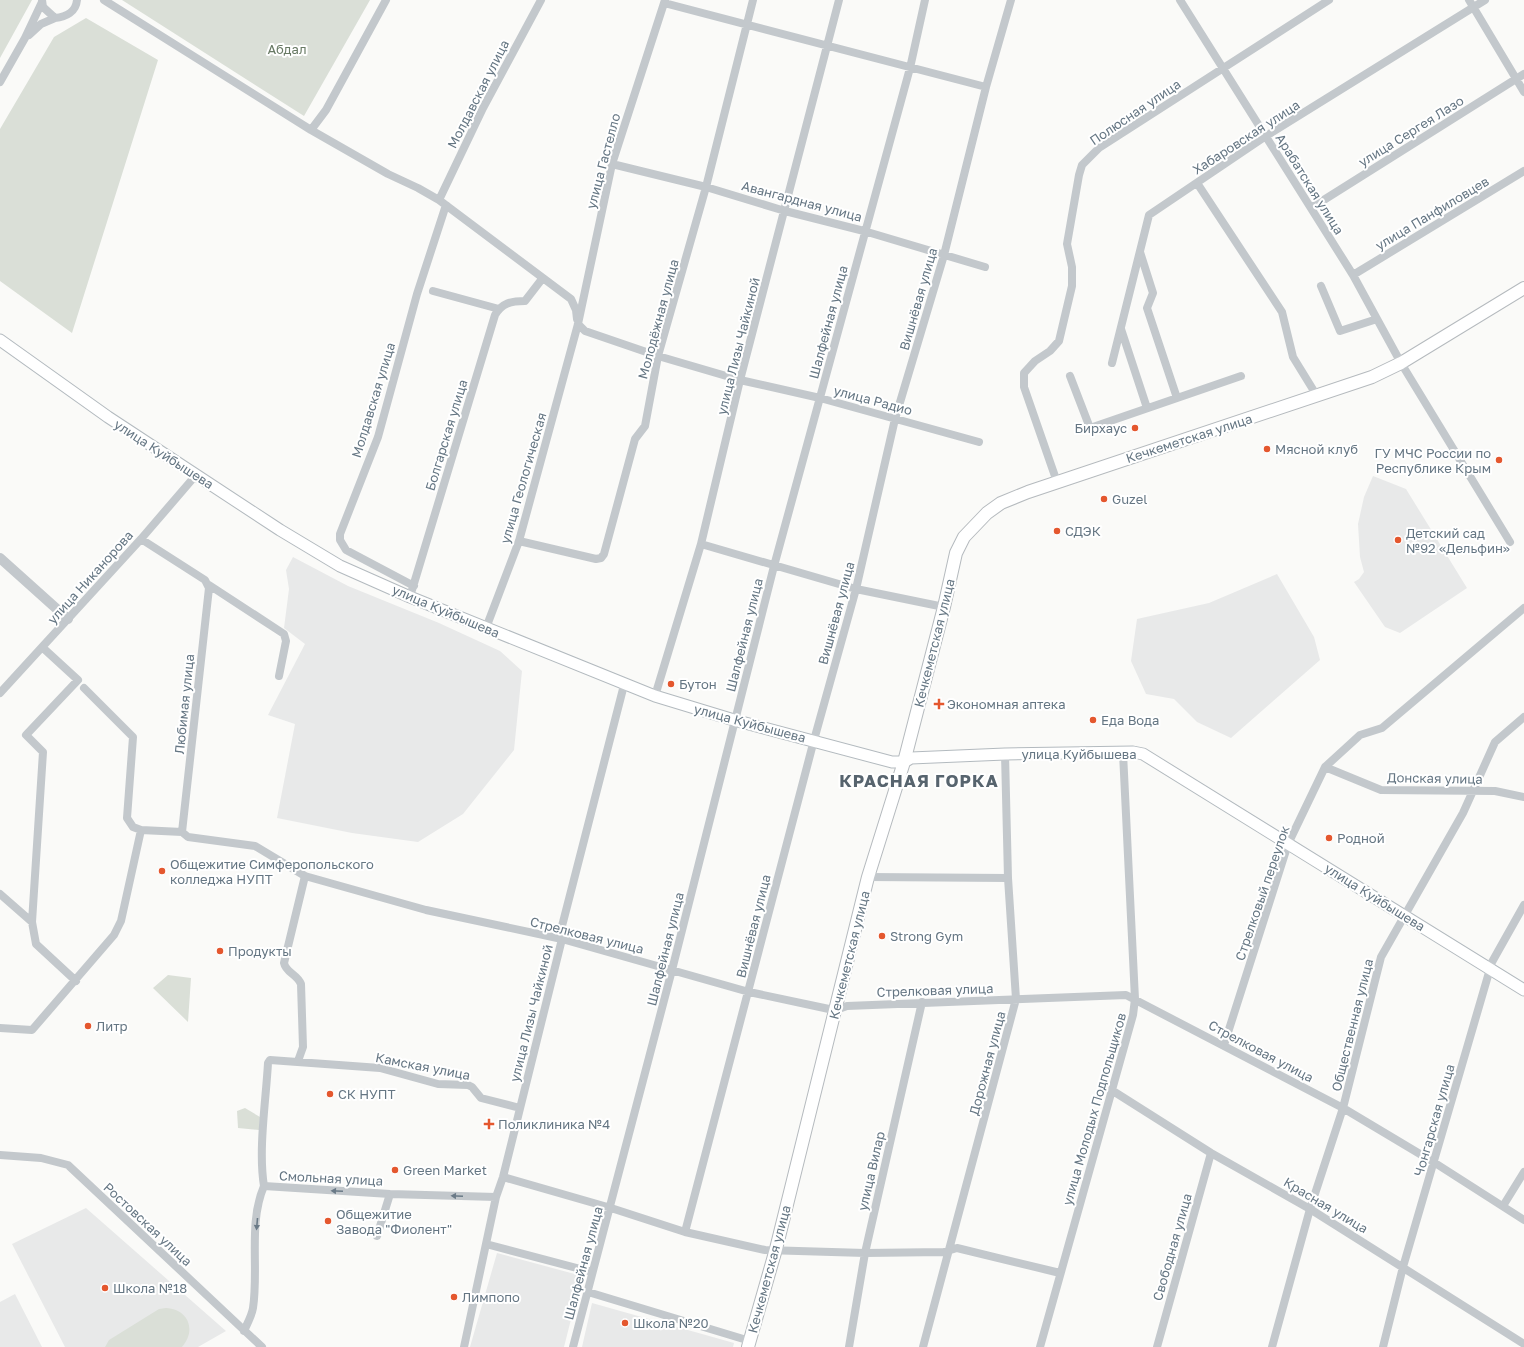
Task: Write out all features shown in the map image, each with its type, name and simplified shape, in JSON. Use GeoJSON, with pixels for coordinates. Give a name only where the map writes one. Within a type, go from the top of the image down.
{"type":"FeatureCollection","features":[{"type":"Feature","properties":{"kind":"main road","name":"Кечкеметская улица"},"geometry":{"type":"LineString","coordinates":[[749,1344],[776,1249],[868,877],[904,762],[944,607],[956,553],[964,537],[975,524],[1001,503],[1057,482],[1372,377],[1401,363],[1524,288]]}},
{"type":"Feature","properties":{"kind":"main road","name":"улица Куйбышева"},"geometry":{"type":"LineString","coordinates":[[0,340],[67,390],[280,530],[340,566],[410,597],[624,685],[655,696],[734,720],[814,740],[892,762],[904,762],[911,758],[1005,754],[1143,754],[1524,990]]}},
{"type":"Feature","properties":{"kind":"street"},"geometry":{"type":"LineString","coordinates":[[25,38],[42,24],[55,18],[67,15],[73,10],[78,0]]}},
{"type":"Feature","properties":{"kind":"street"},"geometry":{"type":"LineString","coordinates":[[97,0],[111,6],[311,130],[388,174],[418,188],[443,203],[542,279],[571,299],[576,310],[577,328]]}},
{"type":"Feature","properties":{"kind":"street"},"geometry":{"type":"LineString","coordinates":[[104,0],[111,6]]}},
{"type":"Feature","properties":{"kind":"street"},"geometry":{"type":"LineString","coordinates":[[311,130],[326,110],[386,0]]}},
{"type":"Feature","properties":{"kind":"street","name":"Молдавская улица"},"geometry":{"type":"LineString","coordinates":[[414,586],[346,550],[340,540],[340,534],[378,437],[443,203],[483,108],[541,0]]}},
{"type":"Feature","properties":{"kind":"street","name":"Молодёжная улица"},"geometry":{"type":"LineString","coordinates":[[519,541],[596,559],[603,556],[635,439],[645,426],[658,356],[706,187],[752,0]]}},
{"type":"Feature","properties":{"kind":"street","name":"улица Лизы Чайкиной"},"geometry":{"type":"LineString","coordinates":[[655,696],[701,544],[740,380],[840,0]]}},
{"type":"Feature","properties":{"kind":"street","name":"Шалфейная улица"},"geometry":{"type":"LineString","coordinates":[[573,1347],[592,1272],[611,1208],[774,566],[864,231],[910,68],[925,0]]}},
{"type":"Feature","properties":{"kind":"street","name":"Вишнёвая улица"},"geometry":{"type":"LineString","coordinates":[[685,1232],[814,740],[856,589],[895,419],[944,255],[986,87],[1011,0]]}},
{"type":"Feature","properties":{"kind":"street","name":"Арабатская улица"},"geometry":{"type":"LineString","coordinates":[[1180,0],[1353,275],[1401,363],[1510,542]]}},
{"type":"Feature","properties":{"kind":"street","name":"Полюсная улица"},"geometry":{"type":"LineString","coordinates":[[1057,482],[1024,387],[1024,373],[1035,361],[1050,351],[1059,341],[1072,286],[1072,267],[1067,244],[1082,165],[1099,148],[1329,0]]}},
{"type":"Feature","properties":{"kind":"street","name":"Хабаровская улица"},"geometry":{"type":"LineString","coordinates":[[1112,363],[1149,215],[1266,136],[1471,4],[1485,0]]}},
{"type":"Feature","properties":{"kind":"street"},"geometry":{"type":"LineString","coordinates":[[42,1],[46,12],[55,18]]}},
{"type":"Feature","properties":{"kind":"street"},"geometry":{"type":"LineString","coordinates":[[0,82],[25,38],[42,1]]}},
{"type":"Feature","properties":{"kind":"street"},"geometry":{"type":"LineString","coordinates":[[664,1],[910,68],[986,87]]}},
{"type":"Feature","properties":{"kind":"street","name":"улица Гастелло"},"geometry":{"type":"LineString","coordinates":[[577,328],[612,164],[664,1]]}},
{"type":"Feature","properties":{"kind":"street"},"geometry":{"type":"LineString","coordinates":[[1471,4],[1524,92]]}},
{"type":"Feature","properties":{"kind":"street","name":"улица Сергея Лазо"},"geometry":{"type":"LineString","coordinates":[[1311,208],[1524,74]]}},
{"type":"Feature","properties":{"kind":"street","name":"Авангардная улица"},"geometry":{"type":"LineString","coordinates":[[612,164],[706,187],[785,211],[864,231],[985,267]]}},
{"type":"Feature","properties":{"kind":"street","name":"улица Панфиловцев"},"geometry":{"type":"LineString","coordinates":[[1353,275],[1524,171]]}},
{"type":"Feature","properties":{"kind":"street"},"geometry":{"type":"LineString","coordinates":[[1197,183],[1282,312],[1293,357],[1317,396]]}},
{"type":"Feature","properties":{"kind":"street"},"geometry":{"type":"LineString","coordinates":[[1140,252],[1153,293],[1147,308],[1177,398]]}},
{"type":"Feature","properties":{"kind":"street"},"geometry":{"type":"LineString","coordinates":[[433,292],[498,309],[511,302],[525,301],[542,279]]}},
{"type":"Feature","properties":{"kind":"street"},"geometry":{"type":"LineString","coordinates":[[1321,286],[1340,331],[1377,319]]}},
{"type":"Feature","properties":{"kind":"street","name":"Болгарская улица"},"geometry":{"type":"LineString","coordinates":[[410,597],[498,309]]}},
{"type":"Feature","properties":{"kind":"street","name":"улица Радио"},"geometry":{"type":"LineString","coordinates":[[577,328],[658,356],[740,380],[820,398],[979,442]]}},
{"type":"Feature","properties":{"kind":"street","name":"улица Геологическая"},"geometry":{"type":"LineString","coordinates":[[486,628],[519,541],[577,328]]}},
{"type":"Feature","properties":{"kind":"street"},"geometry":{"type":"LineString","coordinates":[[1121,328],[1147,408]]}},
{"type":"Feature","properties":{"kind":"street"},"geometry":{"type":"LineString","coordinates":[[1070,376],[1090,428],[1241,376]]}},
{"type":"Feature","properties":{"kind":"street","name":"улица Никанорова"},"geometry":{"type":"LineString","coordinates":[[0,692],[141,539],[196,475]]}},
{"type":"Feature","properties":{"kind":"street"},"geometry":{"type":"LineString","coordinates":[[141,539],[284,634],[286,641],[279,676]]}},
{"type":"Feature","properties":{"kind":"street"},"geometry":{"type":"LineString","coordinates":[[701,544],[856,589],[944,607]]}},
{"type":"Feature","properties":{"kind":"street"},"geometry":{"type":"LineString","coordinates":[[0,558],[68,619]]}},
{"type":"Feature","properties":{"kind":"street","name":"Любимая улица"},"geometry":{"type":"LineString","coordinates":[[182,832],[207,582]]}},
{"type":"Feature","properties":{"kind":"street","name":"Стрелковый переулок"},"geometry":{"type":"LineString","coordinates":[[1224,1045],[1288,844],[1325,767],[1360,735],[1382,728],[1524,608]]}},
{"type":"Feature","properties":{"kind":"street"},"geometry":{"type":"LineString","coordinates":[[42,647],[78,680],[26,735],[43,752],[32,922],[36,944],[76,981]]}},
{"type":"Feature","properties":{"kind":"street","name":"улица Лизы Чайкиной"},"geometry":{"type":"LineString","coordinates":[[464,1347],[496,1197],[503,1177],[562,938],[561,930],[624,685]]}},
{"type":"Feature","properties":{"kind":"street"},"geometry":{"type":"LineString","coordinates":[[0,1028],[32,1030],[76,981],[119,927],[141,830],[133,827],[127,818],[133,737],[84,688]]}},
{"type":"Feature","properties":{"kind":"street","name":"Общественная улица"},"geometry":{"type":"LineString","coordinates":[[1272,1347],[1310,1209],[1343,1108],[1381,957],[1436,864],[1463,813],[1495,742],[1524,717]]}},
{"type":"Feature","properties":{"kind":"street","name":"улица Молодых Подпольщиков"},"geometry":{"type":"LineString","coordinates":[[1040,1347],[1133,1015],[1135,999],[1123,753]]}},
{"type":"Feature","properties":{"kind":"street","name":"Дорожная улица"},"geometry":{"type":"LineString","coordinates":[[924,1347],[1016,999],[1008,878],[1005,754]]}},
{"type":"Feature","properties":{"kind":"street","name":"Донская улица"},"geometry":{"type":"LineString","coordinates":[[1325,767],[1381,790],[1472,792],[1495,791],[1524,797]]}},
{"type":"Feature","properties":{"kind":"street","name":"Стрелковая улица"},"geometry":{"type":"LineString","coordinates":[[141,830],[182,832],[188,837],[255,846],[305,876],[426,910],[562,938],[749,992],[836,1010],[847,1006],[922,1002],[1126,995],[1343,1108],[1435,1163],[1524,1220]]}},
{"type":"Feature","properties":{"kind":"street"},"geometry":{"type":"LineString","coordinates":[[298,1061],[303,1047],[301,984],[296,975],[286,969],[284,963],[305,876]]}},
{"type":"Feature","properties":{"kind":"street"},"geometry":{"type":"LineString","coordinates":[[868,877],[1008,878]]}},
{"type":"Feature","properties":{"kind":"street"},"geometry":{"type":"LineString","coordinates":[[0,894],[32,922]]}},
{"type":"Feature","properties":{"kind":"street","name":"Чонгарская улица"},"geometry":{"type":"LineString","coordinates":[[1383,1347],[1403,1267],[1435,1163],[1492,962],[1524,905]]}},
{"type":"Feature","properties":{"kind":"street","name":"улица Вилар"},"geometry":{"type":"LineString","coordinates":[[849,1347],[865,1253],[922,1002]]}},
{"type":"Feature","properties":{"kind":"street","name":"Камская улица"},"geometry":{"type":"LineString","coordinates":[[264,1186],[262,1172],[268,1063],[273,1059],[380,1068],[438,1084],[468,1085],[472,1087],[482,1098],[520,1108]]}},
{"type":"Feature","properties":{"kind":"street","name":"Красная улица"},"geometry":{"type":"LineString","coordinates":[[1112,1091],[1211,1153],[1310,1209],[1524,1344]]}},
{"type":"Feature","properties":{"kind":"street","name":"Свободная улица"},"geometry":{"type":"LineString","coordinates":[[1157,1347],[1211,1153]]}},
{"type":"Feature","properties":{"kind":"street","name":"Ростовская улица"},"geometry":{"type":"LineString","coordinates":[[0,1155],[41,1158],[68,1165],[262,1347]]}},
{"type":"Feature","properties":{"kind":"street"},"geometry":{"type":"LineString","coordinates":[[1503,1206],[1524,1172]]}},
{"type":"Feature","properties":{"kind":"street"},"geometry":{"type":"LineString","coordinates":[[503,1177],[611,1208],[685,1232],[765,1250],[776,1249],[865,1253],[950,1251],[957,1248],[1060,1273]]}},
{"type":"Feature","properties":{"kind":"street","name":"Смольная улица"},"geometry":{"type":"LineString","coordinates":[[244,1330],[253,1309],[256,1230],[260,1197],[264,1186],[390,1194],[496,1197]]}},
{"type":"Feature","properties":{"kind":"street"},"geometry":{"type":"LineString","coordinates":[[377,1236],[390,1194]]}},
{"type":"Feature","properties":{"kind":"street"},"geometry":{"type":"LineString","coordinates":[[486,1244],[592,1272]]}},
{"type":"Feature","properties":{"kind":"street"},"geometry":{"type":"LineString","coordinates":[[588,1292],[749,1344]]}},
{"type":"Feature","properties":{"kind":"shaded area","name":"Детский сад №92 «Дельфин»"},"geometry":{"type":"Polygon","coordinates":[[[1373,476],[1406,489],[1467,588],[1400,633],[1385,627],[1354,582],[1359,579],[1364,572],[1360,557],[1358,524],[1364,497],[1373,476]]]}},
{"type":"Feature","properties":{"kind":"shaded area"},"geometry":{"type":"Polygon","coordinates":[[[293,557],[348,586],[439,623],[500,651],[522,671],[514,750],[463,814],[418,842],[352,833],[277,818],[295,724],[268,715],[305,644],[284,628],[289,589],[286,570],[293,557]]]}},
{"type":"Feature","properties":{"kind":"shaded area"},"geometry":{"type":"Polygon","coordinates":[[[1277,574],[1314,637],[1320,660],[1231,738],[1197,722],[1174,699],[1146,694],[1131,661],[1137,619],[1209,603],[1277,574]]]}},
{"type":"Feature","properties":{"kind":"shaded area","name":"Школа №18"},"geometry":{"type":"Polygon","coordinates":[[[86,1208],[226,1331],[198,1347],[65,1347],[12,1244],[86,1208]]]}},
{"type":"Feature","properties":{"kind":"shaded area"},"geometry":{"type":"Polygon","coordinates":[[[497,1253],[582,1276],[564,1347],[470,1347],[497,1253]]]}},
{"type":"Feature","properties":{"kind":"shaded area"},"geometry":{"type":"Polygon","coordinates":[[[15,1294],[42,1347],[0,1347],[0,1302],[15,1294]]]}},
{"type":"Feature","properties":{"kind":"shaded area","name":"Школа №20"},"geometry":{"type":"Polygon","coordinates":[[[592,1303],[734,1343],[733,1347],[582,1347],[592,1303]]]}},
{"type":"Feature","properties":{"kind":"green space"},"geometry":{"type":"Polygon","coordinates":[[[0,0],[32,0],[0,58],[0,0]]]}},
{"type":"Feature","properties":{"kind":"green space","name":"Абдал"},"geometry":{"type":"Polygon","coordinates":[[[122,0],[370,0],[304,116],[122,0]]]}},
{"type":"Feature","properties":{"kind":"green space"},"geometry":{"type":"Polygon","coordinates":[[[86,18],[158,60],[72,333],[0,281],[0,129],[54,37],[86,18]]]}},
{"type":"Feature","properties":{"kind":"green space"},"geometry":{"type":"Polygon","coordinates":[[[168,975],[191,978],[188,1022],[153,988],[168,975]]]}},
{"type":"Feature","properties":{"kind":"green space"},"geometry":{"type":"Polygon","coordinates":[[[245,1108],[260,1117],[259,1130],[238,1128],[237,1111],[245,1108]]]}},
{"type":"Feature","properties":{"kind":"green space"},"geometry":{"type":"Polygon","coordinates":[[[159,1309],[174,1309],[180,1312],[185,1316],[188,1322],[189,1334],[182,1347],[105,1347],[109,1340],[159,1309]]]}},
{"type":"Feature","properties":{"kind":"place","name":"Бирхаус"},"geometry":{"type":"Point","coordinates":[1135,428]}},
{"type":"Feature","properties":{"kind":"place","name":"Мясной клуб"},"geometry":{"type":"Point","coordinates":[1267,449]}},
{"type":"Feature","properties":{"kind":"place","name":"ГУ МЧС России по Республике Крым"},"geometry":{"type":"Point","coordinates":[1499,460]}},
{"type":"Feature","properties":{"kind":"place","name":"Guzel"},"geometry":{"type":"Point","coordinates":[1104,499]}},
{"type":"Feature","properties":{"kind":"place","name":"СДЭК"},"geometry":{"type":"Point","coordinates":[1057,531]}},
{"type":"Feature","properties":{"kind":"place","name":"Детский сад №92 «Дельфин»"},"geometry":{"type":"Point","coordinates":[1398,540]}},
{"type":"Feature","properties":{"kind":"place","name":"Бутон"},"geometry":{"type":"Point","coordinates":[671,684]}},
{"type":"Feature","properties":{"kind":"place","name":"Экономная аптека"},"geometry":{"type":"Point","coordinates":[939,704]}},
{"type":"Feature","properties":{"kind":"place","name":"Еда Вода"},"geometry":{"type":"Point","coordinates":[1093,720]}},
{"type":"Feature","properties":{"kind":"place","name":"Родной"},"geometry":{"type":"Point","coordinates":[1329,838]}},
{"type":"Feature","properties":{"kind":"place","name":"Общежитие Симферопольского колледжа НУПТ"},"geometry":{"type":"Point","coordinates":[162,871]}},
{"type":"Feature","properties":{"kind":"place","name":"Strong Gym"},"geometry":{"type":"Point","coordinates":[882,936]}},
{"type":"Feature","properties":{"kind":"place","name":"Продукты"},"geometry":{"type":"Point","coordinates":[220,951]}},
{"type":"Feature","properties":{"kind":"place","name":"Литр"},"geometry":{"type":"Point","coordinates":[88,1026]}},
{"type":"Feature","properties":{"kind":"place","name":"СК НУПТ"},"geometry":{"type":"Point","coordinates":[330,1094]}},
{"type":"Feature","properties":{"kind":"place","name":"Поликлиника №4"},"geometry":{"type":"Point","coordinates":[489,1124]}},
{"type":"Feature","properties":{"kind":"place","name":"Green Market"},"geometry":{"type":"Point","coordinates":[395,1170]}},
{"type":"Feature","properties":{"kind":"place","name":"Общежитие Завода \"Фиолент\""},"geometry":{"type":"Point","coordinates":[328,1221]}},
{"type":"Feature","properties":{"kind":"place","name":"Школа №18"},"geometry":{"type":"Point","coordinates":[105,1288]}},
{"type":"Feature","properties":{"kind":"place","name":"Лимпопо"},"geometry":{"type":"Point","coordinates":[454,1297]}},
{"type":"Feature","properties":{"kind":"place","name":"Школа №20"},"geometry":{"type":"Point","coordinates":[625,1323]}},
{"type":"Feature","properties":{"kind":"district","name":"КРАСНАЯ ГОРКА"},"geometry":{"type":"Point","coordinates":[919,780]}}]}
